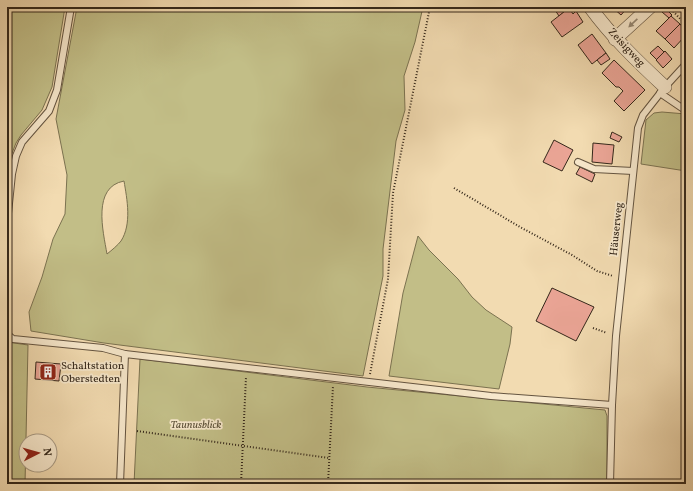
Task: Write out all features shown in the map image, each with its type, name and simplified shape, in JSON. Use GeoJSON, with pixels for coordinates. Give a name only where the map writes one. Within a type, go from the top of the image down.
{"type":"FeatureCollection","features":[{"type":"Feature","properties":{"kind":"street","name":"Zeisigweg"},"geometry":{"type":"LineString","coordinates":[[590,7],[615,39],[662,90]]}},
{"type":"Feature","properties":{"kind":"street"},"geometry":{"type":"LineString","coordinates":[[615,39],[650,7]]}},
{"type":"Feature","properties":{"kind":"lane"},"geometry":{"type":"LineString","coordinates":[[7,223],[12,174],[16,156],[22,142],[49,111],[57,90],[71,7]]}},
{"type":"Feature","properties":{"kind":"lane","name":"Häuserweg"},"geometry":{"type":"LineString","coordinates":[[610,484],[612,405],[616,336],[638,128],[643,115],[662,90],[686,64]]}},
{"type":"Feature","properties":{"kind":"lane"},"geometry":{"type":"LineString","coordinates":[[662,90],[682,108],[686,109]]}},
{"type":"Feature","properties":{"kind":"lane"},"geometry":{"type":"LineString","coordinates":[[578,162],[594,169],[633,171]]}},
{"type":"Feature","properties":{"kind":"lane"},"geometry":{"type":"LineString","coordinates":[[7,334],[13,339],[103,348],[125,354],[371,383],[491,396],[612,405]]}},
{"type":"Feature","properties":{"kind":"lane"},"geometry":{"type":"LineString","coordinates":[[120,484],[125,354]]}},
{"type":"Feature","properties":{"kind":"path"},"geometry":{"type":"LineString","coordinates":[[371,383],[370,372],[388,279],[393,193],[430,7]]}},
{"type":"Feature","properties":{"kind":"path"},"geometry":{"type":"LineString","coordinates":[[669,7],[686,25]]}},
{"type":"Feature","properties":{"kind":"path"},"geometry":{"type":"LineString","coordinates":[[454,188],[520,227],[572,255],[597,271],[622,279]]}},
{"type":"Feature","properties":{"kind":"path"},"geometry":{"type":"LineString","coordinates":[[593,328],[616,336]]}},
{"type":"Feature","properties":{"kind":"path"},"geometry":{"type":"LineString","coordinates":[[241,484],[246,377]]}},
{"type":"Feature","properties":{"kind":"path"},"geometry":{"type":"LineString","coordinates":[[328,484],[333,386]]}},
{"type":"Feature","properties":{"kind":"path"},"geometry":{"type":"LineString","coordinates":[[137,432],[329,458]]}},
{"type":"Feature","properties":{"kind":"green space"},"geometry":{"type":"Polygon","coordinates":[[[7,7],[65,7],[52,87],[42,110],[16,143],[9,161],[7,174],[7,7]]]}},
{"type":"Feature","properties":{"kind":"green space"},"geometry":{"type":"Polygon","coordinates":[[[77,7],[423,7],[415,42],[404,76],[405,110],[396,141],[383,249],[383,276],[363,376],[104,343],[31,331],[29,312],[42,277],[53,239],[65,214],[67,175],[56,119],[77,7]],[[124,181],[114,185],[107,192],[104,201],[102,222],[107,254],[121,241],[127,227],[128,211],[124,181]]]}},
{"type":"Feature","properties":{"kind":"green space"},"geometry":{"type":"Polygon","coordinates":[[[662,112],[686,114],[686,171],[641,164],[646,120],[654,113],[662,112]]]}},
{"type":"Feature","properties":{"kind":"green space"},"geometry":{"type":"Polygon","coordinates":[[[418,236],[429,250],[458,279],[472,297],[486,310],[512,327],[510,344],[499,389],[389,376],[403,293],[418,236]]]}},
{"type":"Feature","properties":{"kind":"green space"},"geometry":{"type":"Polygon","coordinates":[[[7,342],[28,345],[26,433],[18,433],[18,473],[25,473],[25,484],[7,484],[7,342]]]}},
{"type":"Feature","properties":{"kind":"green space","name":"Taunusblick"},"geometry":{"type":"Polygon","coordinates":[[[140,359],[367,387],[605,410],[607,416],[607,484],[134,484],[140,359]]]}},
{"type":"Feature","properties":{"kind":"building"},"geometry":{"type":"Polygon","coordinates":[[[553,7],[570,7],[559,16],[553,7]]]}},
{"type":"Feature","properties":{"kind":"building"},"geometry":{"type":"Polygon","coordinates":[[[612,7],[628,7],[621,15],[612,7]]]}},
{"type":"Feature","properties":{"kind":"building"},"geometry":{"type":"Polygon","coordinates":[[[569,8],[573,14],[576,11],[583,22],[562,37],[551,22],[569,8]]]}},
{"type":"Feature","properties":{"kind":"building"},"geometry":{"type":"Polygon","coordinates":[[[665,8],[672,15],[669,18],[662,12],[665,8]]]}},
{"type":"Feature","properties":{"kind":"building"},"geometry":{"type":"Polygon","coordinates":[[[671,16],[680,24],[665,39],[656,31],[671,16]]]}},
{"type":"Feature","properties":{"kind":"building"},"geometry":{"type":"Polygon","coordinates":[[[680,24],[686,31],[686,35],[674,48],[665,39],[680,24]]]}},
{"type":"Feature","properties":{"kind":"building"},"geometry":{"type":"Polygon","coordinates":[[[592,34],[606,53],[592,64],[578,45],[592,34]]]}},
{"type":"Feature","properties":{"kind":"building"},"geometry":{"type":"Polygon","coordinates":[[[658,46],[664,52],[657,60],[650,53],[658,46]]]}},
{"type":"Feature","properties":{"kind":"building"},"geometry":{"type":"Polygon","coordinates":[[[665,51],[672,59],[663,68],[656,60],[665,51]]]}},
{"type":"Feature","properties":{"kind":"building"},"geometry":{"type":"Polygon","coordinates":[[[606,53],[610,59],[601,65],[597,60],[606,53]]]}},
{"type":"Feature","properties":{"kind":"building"},"geometry":{"type":"Polygon","coordinates":[[[614,60],[645,90],[624,111],[614,101],[623,91],[619,87],[616,87],[602,73],[614,60]]]}},
{"type":"Feature","properties":{"kind":"building"},"geometry":{"type":"Polygon","coordinates":[[[612,132],[622,137],[619,142],[610,138],[612,132]]]}},
{"type":"Feature","properties":{"kind":"building"},"geometry":{"type":"Polygon","coordinates":[[[554,140],[573,150],[562,171],[543,162],[554,140]]]}},
{"type":"Feature","properties":{"kind":"building"},"geometry":{"type":"Polygon","coordinates":[[[593,143],[614,145],[612,164],[592,162],[593,143]]]}},
{"type":"Feature","properties":{"kind":"building"},"geometry":{"type":"Polygon","coordinates":[[[580,167],[595,174],[592,182],[576,174],[580,167]]]}},
{"type":"Feature","properties":{"kind":"building"},"geometry":{"type":"Polygon","coordinates":[[[552,288],[594,307],[576,341],[536,321],[552,288]]]}},
{"type":"Feature","properties":{"kind":"building","name":"Schaltstation Oberstedten"},"geometry":{"type":"Polygon","coordinates":[[[36,362],[61,364],[59,381],[35,379],[36,362]]]}},
{"type":"Feature","properties":{"kind":"place","name":"Schaltstation Oberstedten"},"geometry":{"type":"Point","coordinates":[48,372]}}]}
